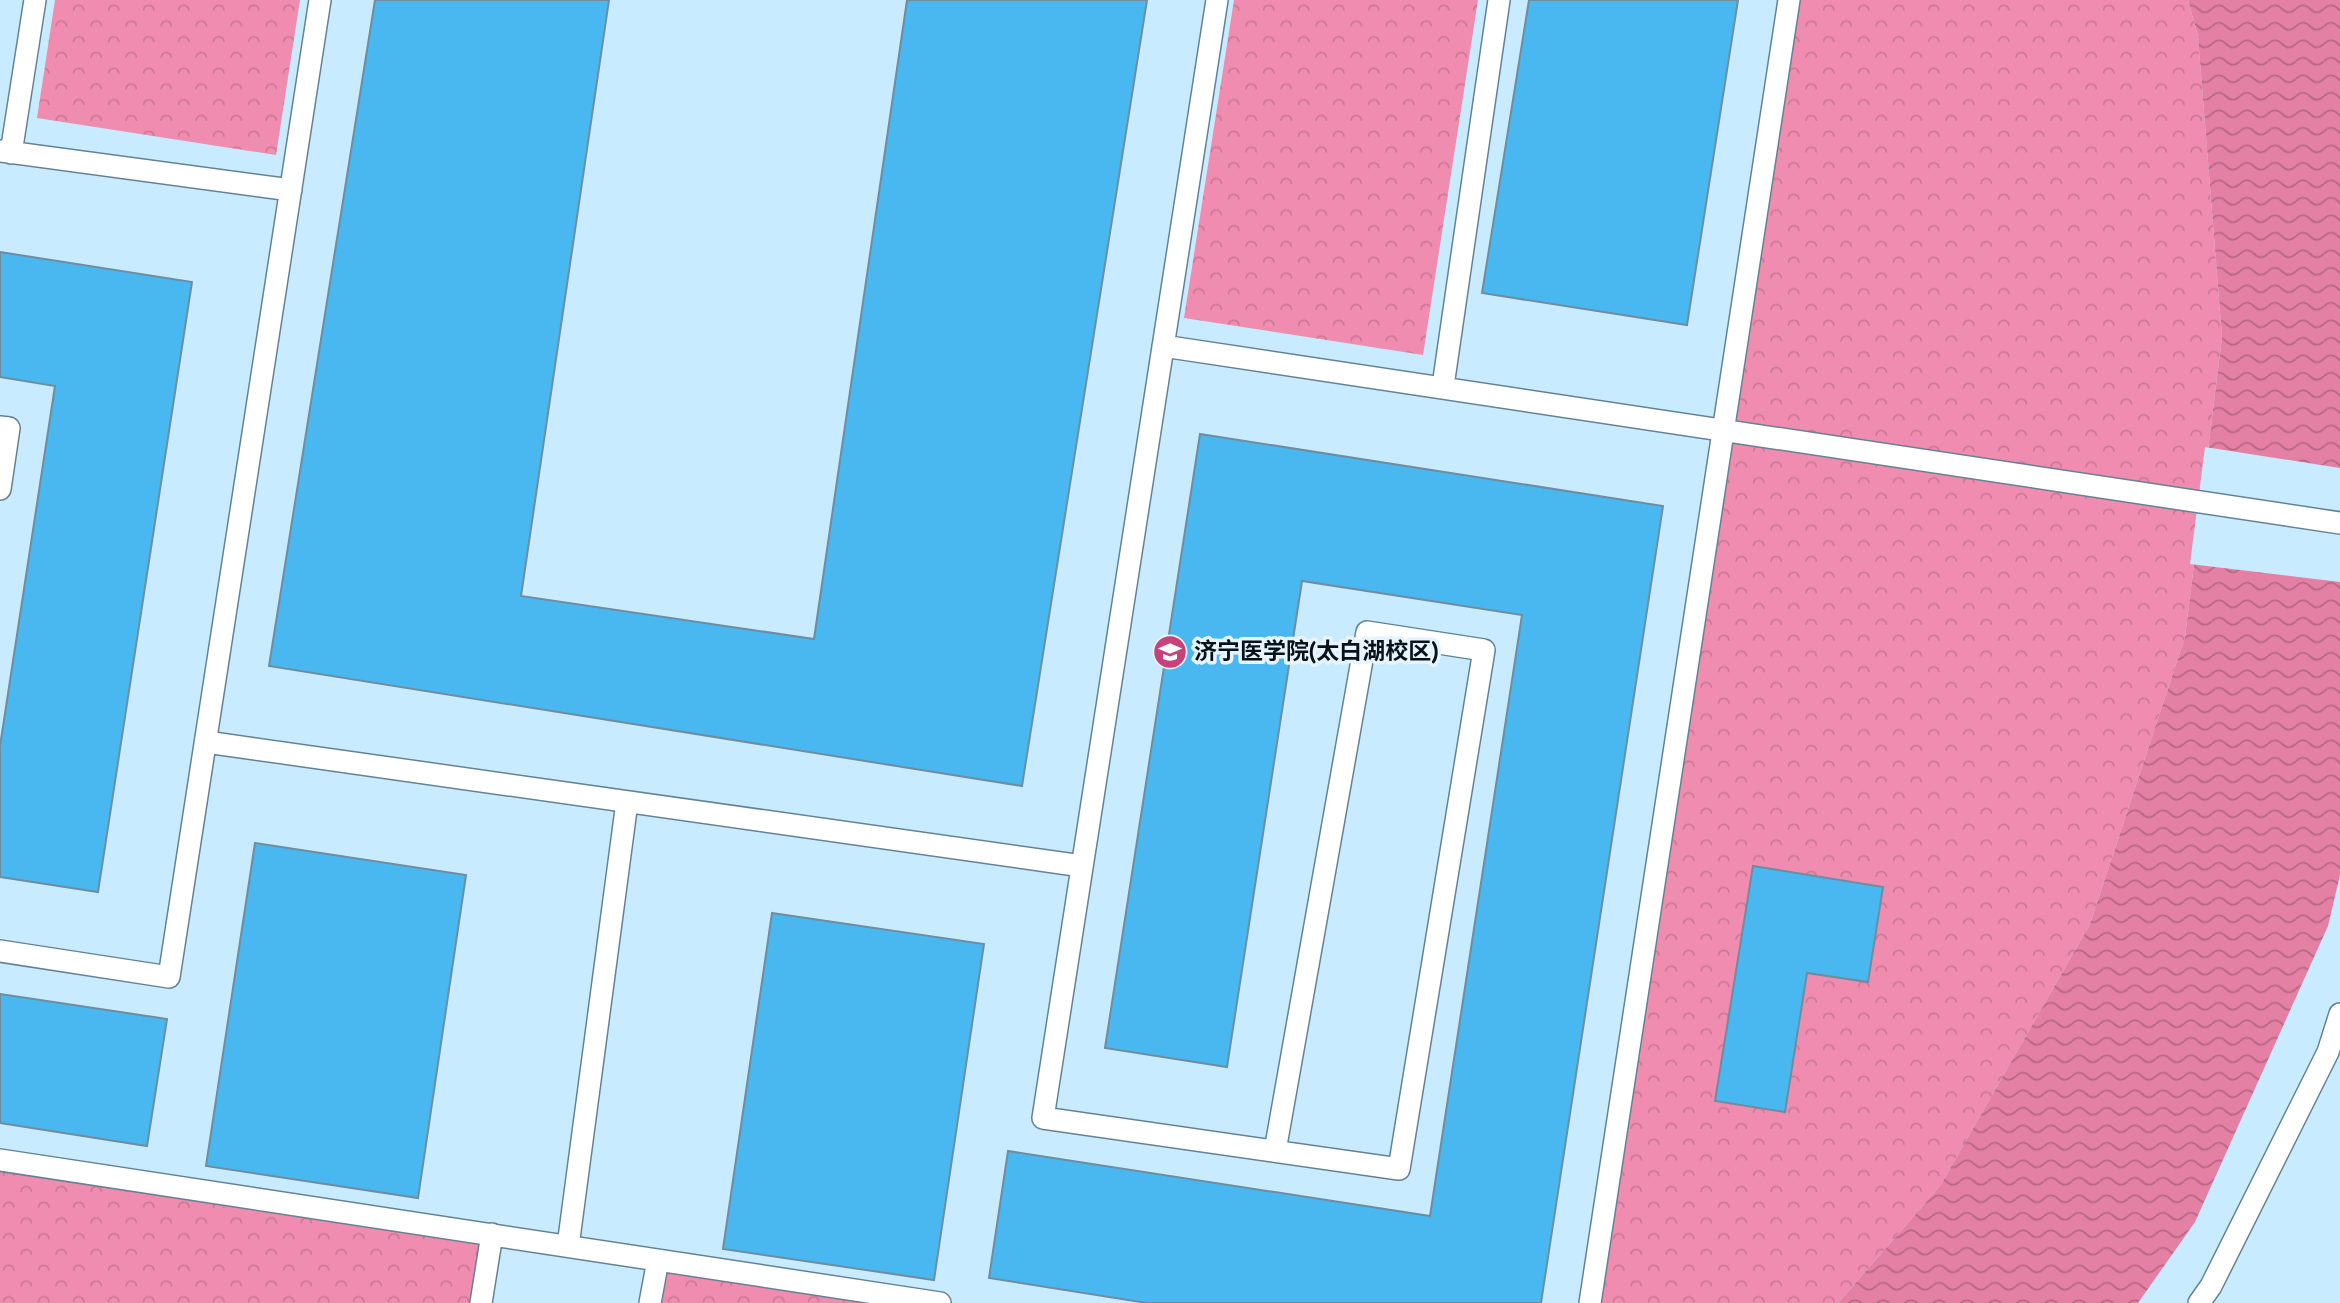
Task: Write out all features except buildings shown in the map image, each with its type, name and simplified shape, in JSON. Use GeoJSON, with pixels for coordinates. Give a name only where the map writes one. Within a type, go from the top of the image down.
{"type":"FeatureCollection","features":[{"type":"Feature","properties":{"kind":"lane"},"geometry":{"type":"LineString","coordinates":[[35,0],[6,152],[290,190]]}},
{"type":"Feature","properties":{"kind":"lane"},"geometry":{"type":"LineString","coordinates":[[0,951],[169,977],[320,0]]}},
{"type":"Feature","properties":{"kind":"lane"},"geometry":{"type":"LineString","coordinates":[[1217,0],[1043,1118],[1399,1169],[1484,650],[1367,632],[1275,1151]]}},
{"type":"Feature","properties":{"kind":"lane"},"geometry":{"type":"LineString","coordinates":[[1443,386],[1499,0]]}},
{"type":"Feature","properties":{"kind":"lane"},"geometry":{"type":"LineString","coordinates":[[1590,1303],[1789,0]]}},
{"type":"Feature","properties":{"kind":"lane"},"geometry":{"type":"LineString","coordinates":[[1163,346],[2340,523]]}},
{"type":"Feature","properties":{"kind":"lane"},"geometry":{"type":"LineString","coordinates":[[0,427],[9,428],[0,489]]}},
{"type":"Feature","properties":{"kind":"lane"},"geometry":{"type":"LineString","coordinates":[[206,742],[1082,866]]}},
{"type":"Feature","properties":{"kind":"lane"},"geometry":{"type":"LineString","coordinates":[[568,1247],[627,802]]}},
{"type":"Feature","properties":{"kind":"lane"},"geometry":{"type":"LineString","coordinates":[[2199,1303],[2211,1286],[2328,1052],[2340,1014]]}},
{"type":"Feature","properties":{"kind":"lane"},"geometry":{"type":"LineString","coordinates":[[0,1160],[940,1303]]}},
{"type":"Feature","properties":{"kind":"lane"},"geometry":{"type":"LineString","coordinates":[[481,1303],[492,1234]]}},
{"type":"Feature","properties":{"kind":"lane"},"geometry":{"type":"LineString","coordinates":[[650,1303],[658,1260]]}},
{"type":"Feature","properties":{"kind":"green space"},"geometry":{"type":"Polygon","coordinates":[[[55,0],[300,0],[276,155],[37,118],[55,0]]]}},
{"type":"Feature","properties":{"kind":"green space"},"geometry":{"type":"Polygon","coordinates":[[[1234,0],[1478,0],[1423,355],[1184,318],[1234,0]]]}},
{"type":"Feature","properties":{"kind":"green space"},"geometry":{"type":"Polygon","coordinates":[[[1789,0],[2188,0],[2198,36],[2222,337],[2185,637],[2090,924],[1940,1186],[1838,1303],[1590,1303],[1789,0]]]}},
{"type":"Feature","properties":{"kind":"green space"},"geometry":{"type":"Polygon","coordinates":[[[0,1160],[492,1234],[481,1303],[0,1303],[0,1160]]]}},
{"type":"Feature","properties":{"kind":"green space"},"geometry":{"type":"Polygon","coordinates":[[[658,1260],[940,1303],[650,1303],[658,1260]]]}},
{"type":"Feature","properties":{"kind":"water"},"geometry":{"type":"Polygon","coordinates":[[[2188,0],[2340,0],[2340,875],[2328,926],[2195,1222],[2138,1303],[1838,1303],[1940,1186],[2090,924],[2185,637],[2222,337],[2198,36],[2188,0]]]}},
{"type":"Feature","properties":{"kind":"pier"},"geometry":{"type":"Polygon","coordinates":[[[2205,447],[2340,468],[2340,582],[2190,564],[2205,447]]]}},
{"type":"Feature","properties":{"kind":"place","name":"济宁医学院(太白湖校区)"},"geometry":{"type":"Point","coordinates":[1170,652]}}]}
